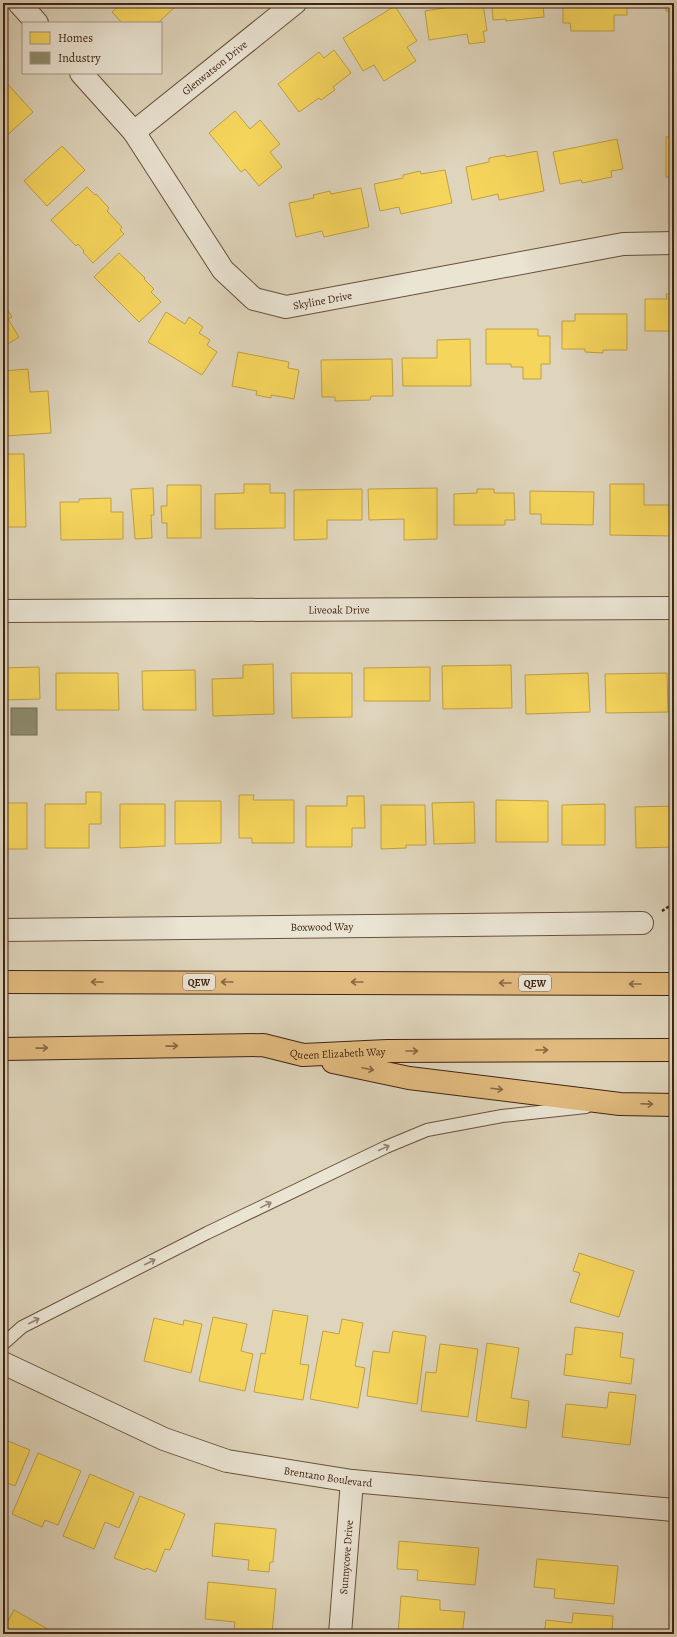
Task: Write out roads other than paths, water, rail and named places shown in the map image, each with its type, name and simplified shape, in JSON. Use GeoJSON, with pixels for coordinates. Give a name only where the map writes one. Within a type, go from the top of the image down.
{"type":"FeatureCollection","features":[{"type":"Feature","properties":{"kind":"highway","name":"QEW"},"geometry":{"type":"LineString","coordinates":[[3,982],[674,984]]}},
{"type":"Feature","properties":{"kind":"highway","name":"Queen Elizabeth Way"},"geometry":{"type":"LineString","coordinates":[[3,1049],[263,1045],[303,1055],[387,1051],[674,1050]]}},
{"type":"Feature","properties":{"kind":"highway"},"geometry":{"type":"LineString","coordinates":[[303,1055],[409,1078],[620,1104],[674,1105]]}},
{"type":"Feature","properties":{"kind":"street"},"geometry":{"type":"LineString","coordinates":[[19,3],[36,22]]}},
{"type":"Feature","properties":{"kind":"street","name":"Glenwatson Drive"},"geometry":{"type":"LineString","coordinates":[[134,132],[295,3]]}},
{"type":"Feature","properties":{"kind":"street","name":"Skyline Drive"},"geometry":{"type":"LineString","coordinates":[[82,74],[134,132],[223,270],[254,299],[286,307],[623,244],[674,243]]}},
{"type":"Feature","properties":{"kind":"street","name":"Liveoak Drive"},"geometry":{"type":"LineString","coordinates":[[3,611],[674,608]]}},
{"type":"Feature","properties":{"kind":"street","name":"Boxwood Way"},"geometry":{"type":"LineString","coordinates":[[3,930],[642,923]]}},
{"type":"Feature","properties":{"kind":"street","name":"Brentano Boulevard"},"geometry":{"type":"LineString","coordinates":[[3,1363],[164,1439],[227,1461],[352,1481],[674,1510]]}},
{"type":"Feature","properties":{"kind":"street","name":"Sunnycove Drive"},"geometry":{"type":"LineString","coordinates":[[340,1634],[352,1481]]}},
{"type":"Feature","properties":{"kind":"lane"},"geometry":{"type":"LineString","coordinates":[[3,1344],[22,1327],[193,1240],[386,1147],[427,1130],[502,1116],[620,1104]]}}]}
